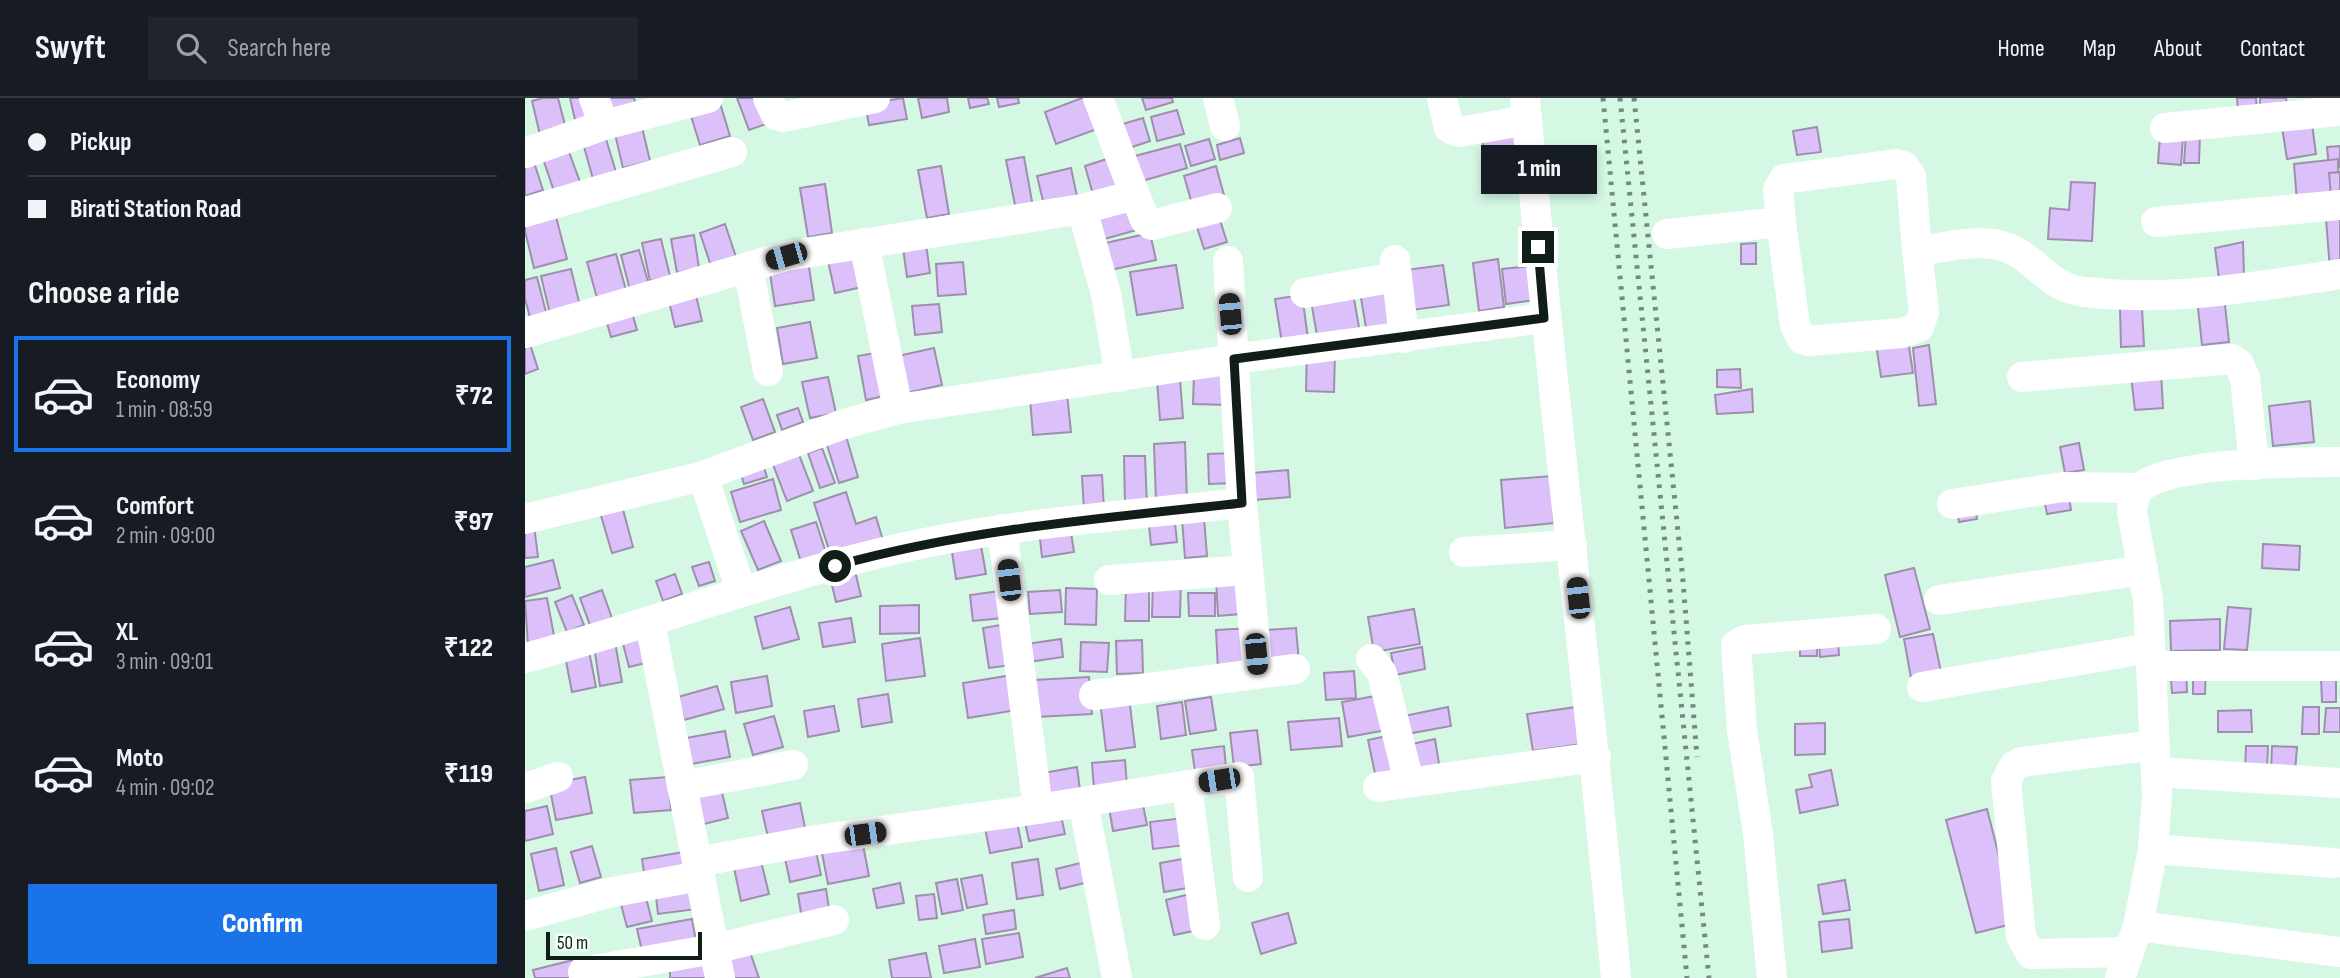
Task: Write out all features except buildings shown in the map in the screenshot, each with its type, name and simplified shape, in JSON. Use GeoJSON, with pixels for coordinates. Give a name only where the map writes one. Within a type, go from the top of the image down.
{"type":"FeatureCollection","features":[{"type":"Feature","properties":{"kind":"street"},"geometry":{"type":"LineString","coordinates":[[525,153],[599,112],[708,98]]}},
{"type":"Feature","properties":{"kind":"street"},"geometry":{"type":"LineString","coordinates":[[768,98],[772,110],[783,117],[875,98]]}},
{"type":"Feature","properties":{"kind":"street"},"geometry":{"type":"LineString","coordinates":[[1098,98],[1145,220],[1152,225],[1217,208]]}},
{"type":"Feature","properties":{"kind":"street"},"geometry":{"type":"LineString","coordinates":[[1442,98],[1449,128],[1459,132],[1526,109],[1544,318],[1572,545],[1616,978]]}},
{"type":"Feature","properties":{"kind":"street"},"geometry":{"type":"LineString","coordinates":[[2165,128],[2340,111]]}},
{"type":"Feature","properties":{"kind":"street"},"geometry":{"type":"LineString","coordinates":[[525,212],[732,152]]}},
{"type":"Feature","properties":{"kind":"street"},"geometry":{"type":"LineString","coordinates":[[1896,164],[1904,166],[1911,176],[1924,312],[1919,327],[1902,333],[1809,341],[1802,339],[1795,325],[1781,222],[1778,190],[1784,179],[1896,164]]}},
{"type":"Feature","properties":{"kind":"street"},"geometry":{"type":"LineString","coordinates":[[525,332],[786,256],[1082,209],[1135,195]]}},
{"type":"Feature","properties":{"kind":"street"},"geometry":{"type":"LineString","coordinates":[[2155,222],[2340,205]]}},
{"type":"Feature","properties":{"kind":"street"},"geometry":{"type":"LineString","coordinates":[[1082,209],[1106,294],[1120,377]]}},
{"type":"Feature","properties":{"kind":"street"},"geometry":{"type":"LineString","coordinates":[[1667,234],[1781,222]]}},
{"type":"Feature","properties":{"kind":"street"},"geometry":{"type":"LineString","coordinates":[[864,243],[898,409]]}},
{"type":"Feature","properties":{"kind":"street"},"geometry":{"type":"LineString","coordinates":[[1917,251],[1993,244],[2020,254],[2050,280],[2083,292],[2200,295],[2340,274]]}},
{"type":"Feature","properties":{"kind":"street"},"geometry":{"type":"LineString","coordinates":[[1228,261],[1242,503],[1258,674]]}},
{"type":"Feature","properties":{"kind":"street"},"geometry":{"type":"LineString","coordinates":[[748,267],[768,372]]}},
{"type":"Feature","properties":{"kind":"street"},"geometry":{"type":"LineString","coordinates":[[1305,293],[1395,268],[1404,338]]}},
{"type":"Feature","properties":{"kind":"street"},"geometry":{"type":"LineString","coordinates":[[525,519],[703,475],[841,425],[898,409],[1234,359],[1544,318]]}},
{"type":"Feature","properties":{"kind":"street"},"geometry":{"type":"LineString","coordinates":[[2022,377],[2232,359],[2239,365],[2245,378],[2254,465]]}},
{"type":"Feature","properties":{"kind":"street"},"geometry":{"type":"LineString","coordinates":[[2129,952],[2153,849],[2156,758],[2151,657],[2143,570],[2132,512],[2133,499],[2140,488],[2154,480],[2186,472],[2288,461],[2340,462]]}},
{"type":"Feature","properties":{"kind":"street"},"geometry":{"type":"LineString","coordinates":[[703,475],[741,591]]}},
{"type":"Feature","properties":{"kind":"street"},"geometry":{"type":"LineString","coordinates":[[1952,504],[2063,486],[2140,488]]}},
{"type":"Feature","properties":{"kind":"street"},"geometry":{"type":"LineString","coordinates":[[525,658],[650,623],[741,591],[881,553],[1002,530],[1242,503]]}},
{"type":"Feature","properties":{"kind":"street"},"geometry":{"type":"LineString","coordinates":[[1002,530],[1038,809]]}},
{"type":"Feature","properties":{"kind":"street"},"geometry":{"type":"LineString","coordinates":[[1464,552],[1572,545]]}},
{"type":"Feature","properties":{"kind":"street"},"geometry":{"type":"LineString","coordinates":[[1109,580],[1248,570]]}},
{"type":"Feature","properties":{"kind":"street"},"geometry":{"type":"LineString","coordinates":[[1939,600],[2143,570]]}},
{"type":"Feature","properties":{"kind":"street"},"geometry":{"type":"LineString","coordinates":[[650,623],[720,978]]}},
{"type":"Feature","properties":{"kind":"street"},"geometry":{"type":"LineString","coordinates":[[1772,978],[1758,834],[1742,730],[1736,645],[1745,640],[1876,629]]}},
{"type":"Feature","properties":{"kind":"street"},"geometry":{"type":"LineString","coordinates":[[1921,687],[2151,657],[2340,666]]}},
{"type":"Feature","properties":{"kind":"street"},"geometry":{"type":"LineString","coordinates":[[1371,659],[1382,673],[1409,782]]}},
{"type":"Feature","properties":{"kind":"street"},"geometry":{"type":"LineString","coordinates":[[1094,695],[1295,669]]}},
{"type":"Feature","properties":{"kind":"street"},"geometry":{"type":"LineString","coordinates":[[1378,787],[1595,757]]}},
{"type":"Feature","properties":{"kind":"street"},"geometry":{"type":"LineString","coordinates":[[2340,783],[2156,758],[2022,762],[2014,766],[2006,781],[2021,936],[2031,954],[2340,952]]}},
{"type":"Feature","properties":{"kind":"street"},"geometry":{"type":"LineString","coordinates":[[682,786],[793,765]]}},
{"type":"Feature","properties":{"kind":"street"},"geometry":{"type":"LineString","coordinates":[[525,916],[816,840],[1239,777],[1248,877]]}},
{"type":"Feature","properties":{"kind":"street"},"geometry":{"type":"LineString","coordinates":[[525,788],[558,778]]}},
{"type":"Feature","properties":{"kind":"street"},"geometry":{"type":"LineString","coordinates":[[1187,785],[1205,925]]}},
{"type":"Feature","properties":{"kind":"street"},"geometry":{"type":"LineString","coordinates":[[1083,802],[1117,978]]}},
{"type":"Feature","properties":{"kind":"street"},"geometry":{"type":"LineString","coordinates":[[2153,849],[2334,863]]}},
{"type":"Feature","properties":{"kind":"street"},"geometry":{"type":"LineString","coordinates":[[583,972],[714,949],[834,920]]}},
{"type":"Feature","properties":{"kind":"railway"},"geometry":{"type":"LineString","coordinates":[[1603,98],[1687,978]]}},
{"type":"Feature","properties":{"kind":"railway"},"geometry":{"type":"LineString","coordinates":[[1620,98],[1709,978]]}},
{"type":"Feature","properties":{"kind":"railway"},"geometry":{"type":"LineString","coordinates":[[1634,98],[1683,581],[1697,757]]}},
{"type":"Feature","properties":{"kind":"route"},"geometry":{"type":"LineString","coordinates":[[835,566],[881,553],[1002,530],[1242,503],[1234,359],[1544,318],[1538,247]]}}]}
